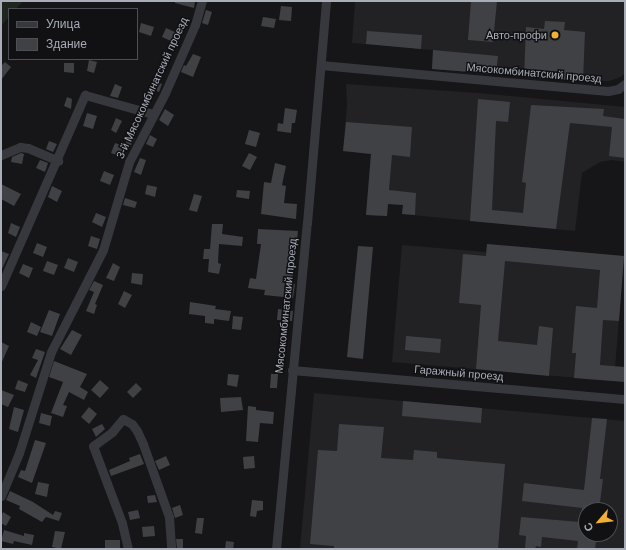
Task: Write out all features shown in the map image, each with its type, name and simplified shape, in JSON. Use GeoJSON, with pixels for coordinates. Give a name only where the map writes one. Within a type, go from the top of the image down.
{"type":"FeatureCollection","features":[{"type":"Feature","properties":{"kind":"street","name":"3-й Мясокомбинатский проезд"},"geometry":{"type":"LineString","coordinates":[[1,496],[19,453],[51,352],[104,250],[129,162],[195,25],[202,1]]}},
{"type":"Feature","properties":{"kind":"street","name":"Мясокомбинатский проезд"},"geometry":{"type":"LineString","coordinates":[[276,549],[326,1]]}},
{"type":"Feature","properties":{"kind":"street","name":"Мясокомбинатский проезд"},"geometry":{"type":"LineString","coordinates":[[321,65],[608,91],[618,89],[625,84]]}},
{"type":"Feature","properties":{"kind":"street"},"geometry":{"type":"LineString","coordinates":[[1,286],[58,161],[85,96],[153,114]]}},
{"type":"Feature","properties":{"kind":"street"},"geometry":{"type":"LineString","coordinates":[[1,155],[20,147],[28,148],[58,161]]}},
{"type":"Feature","properties":{"kind":"street","name":"Гаражный проезд"},"geometry":{"type":"LineString","coordinates":[[292,370],[625,399]]}},
{"type":"Feature","properties":{"kind":"street"},"geometry":{"type":"LineString","coordinates":[[128,549],[122,523],[93,446],[112,432],[122,419],[132,424],[137,431],[169,517],[171,549]]}},
{"type":"Feature","properties":{"kind":"shaded area"},"geometry":{"type":"Polygon","coordinates":[[[1,1],[23,1],[17,8],[8,8],[8,18],[1,26],[1,1]]]}},
{"type":"Feature","properties":{"kind":"shaded area"},"geometry":{"type":"Polygon","coordinates":[[[355,1],[625,1],[625,73],[621,77],[609,81],[583,81],[432,69],[433,50],[352,43],[355,1]]]}},
{"type":"Feature","properties":{"kind":"shaded area"},"geometry":{"type":"Polygon","coordinates":[[[346,84],[478,93],[625,107],[625,162],[612,160],[600,162],[582,173],[575,231],[402,214],[403,205],[388,204],[387,216],[366,215],[371,154],[343,151],[347,105],[346,84]]]}},
{"type":"Feature","properties":{"kind":"shaded area"},"geometry":{"type":"Polygon","coordinates":[[[487,244],[624,256],[614,381],[392,362],[402,245],[486,252],[487,244]]]}},
{"type":"Feature","properties":{"kind":"shaded area"},"geometry":{"type":"Polygon","coordinates":[[[314,393],[625,421],[625,549],[300,549],[314,393]]]}},
{"type":"Feature","properties":{"kind":"building"},"geometry":{"type":"Polygon","coordinates":[[[175,1],[195,1],[194,8],[175,3],[175,1]]]}},
{"type":"Feature","properties":{"kind":"building"},"geometry":{"type":"Polygon","coordinates":[[[471,1],[497,1],[493,42],[468,40],[471,1]]]}},
{"type":"Feature","properties":{"kind":"building"},"geometry":{"type":"Polygon","coordinates":[[[281,6],[292,7],[291,21],[279,20],[281,6]]]}},
{"type":"Feature","properties":{"kind":"building"},"geometry":{"type":"Polygon","coordinates":[[[206,10],[212,12],[208,25],[202,23],[206,10]]]}},
{"type":"Feature","properties":{"kind":"building"},"geometry":{"type":"Polygon","coordinates":[[[263,17],[276,19],[274,28],[261,26],[263,17]]]}},
{"type":"Feature","properties":{"kind":"building"},"geometry":{"type":"Polygon","coordinates":[[[545,21],[565,22],[564,30],[585,32],[583,81],[524,77],[526,27],[544,29],[545,21]]]}},
{"type":"Feature","properties":{"kind":"building"},"geometry":{"type":"Polygon","coordinates":[[[141,23],[154,27],[151,36],[139,32],[141,23]]]}},
{"type":"Feature","properties":{"kind":"building"},"geometry":{"type":"Polygon","coordinates":[[[166,28],[177,33],[173,42],[162,37],[166,28]]]}},
{"type":"Feature","properties":{"kind":"building"},"geometry":{"type":"Polygon","coordinates":[[[367,31],[422,35],[421,49],[366,44],[367,31]]]}},
{"type":"Feature","properties":{"kind":"building"},"geometry":{"type":"Polygon","coordinates":[[[433,50],[498,56],[496,74],[432,69],[433,50]]]}},
{"type":"Feature","properties":{"kind":"building"},"geometry":{"type":"Polygon","coordinates":[[[193,54],[201,57],[193,77],[181,72],[184,65],[186,66],[193,54]]]}},
{"type":"Feature","properties":{"kind":"building"},"geometry":{"type":"Polygon","coordinates":[[[89,60],[97,62],[94,73],[87,71],[89,60]]]}},
{"type":"Feature","properties":{"kind":"building"},"geometry":{"type":"Polygon","coordinates":[[[5,62],[11,67],[1,80],[1,66],[5,62]]]}},
{"type":"Feature","properties":{"kind":"building"},"geometry":{"type":"Polygon","coordinates":[[[64,63],[74,63],[74,73],[64,72],[64,63]]]}},
{"type":"Feature","properties":{"kind":"building"},"geometry":{"type":"Polygon","coordinates":[[[157,82],[162,84],[159,92],[153,90],[157,82]]]}},
{"type":"Feature","properties":{"kind":"building"},"geometry":{"type":"Polygon","coordinates":[[[115,84],[122,87],[118,98],[110,96],[115,84]]]}},
{"type":"Feature","properties":{"kind":"building"},"geometry":{"type":"Polygon","coordinates":[[[67,97],[72,99],[71,109],[64,106],[67,97]]]}},
{"type":"Feature","properties":{"kind":"building"},"geometry":{"type":"Polygon","coordinates":[[[478,99],[510,102],[508,122],[496,121],[492,210],[523,213],[526,183],[522,182],[531,105],[604,109],[603,116],[625,119],[625,158],[609,156],[612,127],[570,123],[556,229],[470,221],[478,99]]]}},
{"type":"Feature","properties":{"kind":"building"},"geometry":{"type":"Polygon","coordinates":[[[285,108],[297,110],[295,123],[292,123],[291,133],[277,131],[278,123],[283,124],[285,108]]]}},
{"type":"Feature","properties":{"kind":"building"},"geometry":{"type":"Polygon","coordinates":[[[165,109],[174,115],[168,126],[159,120],[165,109]]]}},
{"type":"Feature","properties":{"kind":"building"},"geometry":{"type":"Polygon","coordinates":[[[87,113],[97,116],[93,129],[83,126],[87,113]]]}},
{"type":"Feature","properties":{"kind":"building"},"geometry":{"type":"Polygon","coordinates":[[[116,118],[122,121],[116,133],[111,130],[116,118]]]}},
{"type":"Feature","properties":{"kind":"building"},"geometry":{"type":"Polygon","coordinates":[[[346,122],[412,127],[410,157],[392,155],[389,190],[416,193],[415,215],[402,214],[403,205],[388,204],[387,216],[366,215],[371,154],[343,151],[346,122]]]}},
{"type":"Feature","properties":{"kind":"building"},"geometry":{"type":"Polygon","coordinates":[[[249,130],[260,133],[256,147],[245,144],[249,130]]]}},
{"type":"Feature","properties":{"kind":"building"},"geometry":{"type":"Polygon","coordinates":[[[150,135],[157,139],[153,147],[146,144],[150,135]]]}},
{"type":"Feature","properties":{"kind":"building"},"geometry":{"type":"Polygon","coordinates":[[[129,136],[135,138],[130,147],[125,145],[129,136]]]}},
{"type":"Feature","properties":{"kind":"building"},"geometry":{"type":"Polygon","coordinates":[[[49,141],[57,144],[53,152],[46,149],[49,141]]]}},
{"type":"Feature","properties":{"kind":"building"},"geometry":{"type":"Polygon","coordinates":[[[115,143],[126,147],[122,157],[111,153],[115,143]]]}},
{"type":"Feature","properties":{"kind":"building"},"geometry":{"type":"Polygon","coordinates":[[[21,153],[24,154],[22,164],[11,162],[12,157],[21,153]]]}},
{"type":"Feature","properties":{"kind":"building"},"geometry":{"type":"Polygon","coordinates":[[[249,153],[257,157],[250,170],[242,166],[249,153]]]}},
{"type":"Feature","properties":{"kind":"building"},"geometry":{"type":"Polygon","coordinates":[[[140,158],[146,160],[141,175],[134,172],[140,158]]]}},
{"type":"Feature","properties":{"kind":"building"},"geometry":{"type":"Polygon","coordinates":[[[40,160],[48,163],[45,172],[36,168],[40,160]]]}},
{"type":"Feature","properties":{"kind":"building"},"geometry":{"type":"Polygon","coordinates":[[[275,163],[286,166],[282,185],[286,186],[284,203],[297,204],[296,219],[261,214],[264,182],[271,183],[275,163]]]}},
{"type":"Feature","properties":{"kind":"building"},"geometry":{"type":"Polygon","coordinates":[[[104,171],[114,175],[110,185],[100,181],[104,171]]]}},
{"type":"Feature","properties":{"kind":"building"},"geometry":{"type":"Polygon","coordinates":[[[1,184],[21,194],[14,206],[1,199],[1,184]]]}},
{"type":"Feature","properties":{"kind":"building"},"geometry":{"type":"Polygon","coordinates":[[[147,185],[157,187],[155,197],[145,194],[147,185]]]}},
{"type":"Feature","properties":{"kind":"building"},"geometry":{"type":"Polygon","coordinates":[[[52,186],[62,191],[57,202],[48,197],[52,186]]]}},
{"type":"Feature","properties":{"kind":"building"},"geometry":{"type":"Polygon","coordinates":[[[237,190],[250,191],[249,199],[236,197],[237,190]]]}},
{"type":"Feature","properties":{"kind":"building"},"geometry":{"type":"Polygon","coordinates":[[[194,194],[202,196],[197,212],[189,210],[194,194]]]}},
{"type":"Feature","properties":{"kind":"building"},"geometry":{"type":"Polygon","coordinates":[[[125,198],[137,202],[135,208],[123,205],[125,198]]]}},
{"type":"Feature","properties":{"kind":"building"},"geometry":{"type":"Polygon","coordinates":[[[96,213],[106,217],[102,227],[92,222],[96,213]]]}},
{"type":"Feature","properties":{"kind":"building"},"geometry":{"type":"Polygon","coordinates":[[[11,223],[20,227],[16,237],[8,233],[11,223]]]}},
{"type":"Feature","properties":{"kind":"building"},"geometry":{"type":"Polygon","coordinates":[[[212,224],[223,224],[222,234],[243,237],[242,246],[219,244],[218,263],[221,264],[219,274],[208,272],[209,259],[203,259],[204,249],[210,249],[212,224]]]}},
{"type":"Feature","properties":{"kind":"building"},"geometry":{"type":"Polygon","coordinates":[[[258,229],[298,231],[292,283],[295,284],[293,298],[264,295],[265,290],[248,288],[250,278],[256,279],[261,244],[257,244],[258,229]]]}},
{"type":"Feature","properties":{"kind":"building"},"geometry":{"type":"Polygon","coordinates":[[[91,236],[100,239],[97,249],[88,246],[91,236]]]}},
{"type":"Feature","properties":{"kind":"building"},"geometry":{"type":"Polygon","coordinates":[[[37,243],[47,247],[43,257],[33,253],[37,243]]]}},
{"type":"Feature","properties":{"kind":"building"},"geometry":{"type":"Polygon","coordinates":[[[487,244],[624,256],[619,321],[603,320],[600,365],[625,367],[625,382],[574,378],[576,353],[572,353],[576,306],[597,308],[600,270],[505,261],[498,341],[537,345],[539,326],[553,328],[549,376],[476,369],[481,305],[459,303],[463,254],[486,256],[487,244]]]}},
{"type":"Feature","properties":{"kind":"building"},"geometry":{"type":"Polygon","coordinates":[[[358,246],[373,247],[363,359],[347,357],[358,246]]]}},
{"type":"Feature","properties":{"kind":"building"},"geometry":{"type":"Polygon","coordinates":[[[1,251],[9,254],[1,271],[1,251]]]}},
{"type":"Feature","properties":{"kind":"building"},"geometry":{"type":"Polygon","coordinates":[[[68,258],[78,262],[74,272],[64,268],[68,258]]]}},
{"type":"Feature","properties":{"kind":"building"},"geometry":{"type":"Polygon","coordinates":[[[47,261],[58,265],[54,275],[43,271],[47,261]]]}},
{"type":"Feature","properties":{"kind":"building"},"geometry":{"type":"Polygon","coordinates":[[[113,263],[120,267],[114,281],[106,278],[113,263]]]}},
{"type":"Feature","properties":{"kind":"building"},"geometry":{"type":"Polygon","coordinates":[[[23,264],[33,268],[29,278],[19,273],[23,264]]]}},
{"type":"Feature","properties":{"kind":"building"},"geometry":{"type":"Polygon","coordinates":[[[132,273],[143,274],[142,285],[131,283],[132,273]]]}},
{"type":"Feature","properties":{"kind":"building"},"geometry":{"type":"Polygon","coordinates":[[[94,281],[103,285],[95,304],[97,305],[94,314],[86,311],[94,292],[89,290],[94,281]]]}},
{"type":"Feature","properties":{"kind":"building"},"geometry":{"type":"Polygon","coordinates":[[[124,291],[132,295],[125,308],[118,304],[124,291]]]}},
{"type":"Feature","properties":{"kind":"building"},"geometry":{"type":"Polygon","coordinates":[[[190,302],[216,306],[215,309],[231,311],[229,321],[214,319],[214,324],[205,323],[205,316],[189,314],[190,302]]]}},
{"type":"Feature","properties":{"kind":"building"},"geometry":{"type":"Polygon","coordinates":[[[278,309],[293,311],[292,321],[277,320],[278,309]]]}},
{"type":"Feature","properties":{"kind":"building"},"geometry":{"type":"Polygon","coordinates":[[[49,310],[60,314],[52,336],[40,332],[49,310]]]}},
{"type":"Feature","properties":{"kind":"building"},"geometry":{"type":"Polygon","coordinates":[[[233,316],[243,317],[241,330],[232,329],[233,316]]]}},
{"type":"Feature","properties":{"kind":"building"},"geometry":{"type":"Polygon","coordinates":[[[31,322],[41,327],[37,336],[27,332],[31,322]]]}},
{"type":"Feature","properties":{"kind":"building"},"geometry":{"type":"Polygon","coordinates":[[[72,330],[82,335],[71,355],[60,349],[72,330]]]}},
{"type":"Feature","properties":{"kind":"building"},"geometry":{"type":"Polygon","coordinates":[[[406,336],[441,339],[440,353],[405,350],[406,336]]]}},
{"type":"Feature","properties":{"kind":"building"},"geometry":{"type":"Polygon","coordinates":[[[1,342],[9,346],[1,364],[1,342]]]}},
{"type":"Feature","properties":{"kind":"building"},"geometry":{"type":"Polygon","coordinates":[[[36,349],[45,352],[36,378],[30,375],[38,360],[32,358],[36,349]]]}},
{"type":"Feature","properties":{"kind":"building"},"geometry":{"type":"Polygon","coordinates":[[[54,361],[87,374],[80,387],[88,392],[84,400],[69,392],[63,405],[67,406],[63,417],[51,413],[63,382],[49,377],[54,361]]]}},
{"type":"Feature","properties":{"kind":"building"},"geometry":{"type":"Polygon","coordinates":[[[228,374],[239,375],[237,387],[227,385],[228,374]]]}},
{"type":"Feature","properties":{"kind":"building"},"geometry":{"type":"Polygon","coordinates":[[[271,374],[278,374],[277,388],[270,388],[271,374]]]}},
{"type":"Feature","properties":{"kind":"building"},"geometry":{"type":"Polygon","coordinates":[[[18,380],[28,384],[25,392],[15,389],[18,380]]]}},
{"type":"Feature","properties":{"kind":"building"},"geometry":{"type":"Polygon","coordinates":[[[100,380],[109,388],[100,398],[91,390],[100,380]]]}},
{"type":"Feature","properties":{"kind":"building"},"geometry":{"type":"Polygon","coordinates":[[[136,383],[142,389],[133,398],[127,392],[136,383]]]}},
{"type":"Feature","properties":{"kind":"building"},"geometry":{"type":"Polygon","coordinates":[[[1,390],[14,395],[8,407],[1,404],[1,390]]]}},
{"type":"Feature","properties":{"kind":"building"},"geometry":{"type":"Polygon","coordinates":[[[241,397],[243,410],[221,412],[220,398],[241,397]]]}},
{"type":"Feature","properties":{"kind":"building"},"geometry":{"type":"Polygon","coordinates":[[[403,401],[482,408],[481,423],[402,416],[403,401]]]}},
{"type":"Feature","properties":{"kind":"building"},"geometry":{"type":"Polygon","coordinates":[[[248,406],[256,407],[256,410],[274,412],[273,424],[260,423],[258,442],[246,441],[248,406]]]}},
{"type":"Feature","properties":{"kind":"building"},"geometry":{"type":"Polygon","coordinates":[[[14,407],[24,410],[18,432],[9,429],[14,407]]]}},
{"type":"Feature","properties":{"kind":"building"},"geometry":{"type":"Polygon","coordinates":[[[89,407],[97,414],[89,424],[81,417],[89,407]]]}},
{"type":"Feature","properties":{"kind":"building"},"geometry":{"type":"Polygon","coordinates":[[[41,413],[52,416],[50,426],[39,423],[41,413]]]}},
{"type":"Feature","properties":{"kind":"building"},"geometry":{"type":"Polygon","coordinates":[[[592,418],[607,419],[600,479],[603,479],[600,502],[578,502],[578,508],[522,501],[524,483],[584,490],[592,418]]]}},
{"type":"Feature","properties":{"kind":"building"},"geometry":{"type":"Polygon","coordinates":[[[102,424],[105,429],[96,437],[92,429],[102,424]]]}},
{"type":"Feature","properties":{"kind":"building"},"geometry":{"type":"Polygon","coordinates":[[[339,424],[384,427],[381,458],[413,460],[414,450],[437,452],[437,458],[505,464],[498,549],[334,549],[334,546],[310,544],[318,450],[337,451],[339,424]]]}},
{"type":"Feature","properties":{"kind":"building"},"geometry":{"type":"Polygon","coordinates":[[[35,440],[46,443],[32,483],[18,477],[21,470],[25,471],[35,440]]]}},
{"type":"Feature","properties":{"kind":"building"},"geometry":{"type":"Polygon","coordinates":[[[140,454],[144,464],[111,476],[109,470],[130,461],[129,458],[140,454]]]}},
{"type":"Feature","properties":{"kind":"building"},"geometry":{"type":"Polygon","coordinates":[[[166,456],[170,465],[159,470],[155,461],[166,456]]]}},
{"type":"Feature","properties":{"kind":"building"},"geometry":{"type":"Polygon","coordinates":[[[254,456],[255,468],[244,469],[243,457],[254,456]]]}},
{"type":"Feature","properties":{"kind":"building"},"geometry":{"type":"Polygon","coordinates":[[[38,482],[49,484],[47,497],[35,494],[38,482]]]}},
{"type":"Feature","properties":{"kind":"building"},"geometry":{"type":"Polygon","coordinates":[[[10,491],[33,502],[53,515],[55,511],[62,513],[59,521],[46,517],[42,522],[19,509],[20,506],[6,500],[10,491]]]}},
{"type":"Feature","properties":{"kind":"building"},"geometry":{"type":"Polygon","coordinates":[[[155,495],[157,502],[148,503],[147,496],[155,495]]]}},
{"type":"Feature","properties":{"kind":"building"},"geometry":{"type":"Polygon","coordinates":[[[252,500],[263,501],[263,510],[257,511],[256,517],[250,516],[252,500]]]}},
{"type":"Feature","properties":{"kind":"building"},"geometry":{"type":"Polygon","coordinates":[[[180,505],[183,515],[175,518],[172,508],[180,505]]]}},
{"type":"Feature","properties":{"kind":"building"},"geometry":{"type":"Polygon","coordinates":[[[138,510],[140,518],[130,520],[128,512],[138,510]]]}},
{"type":"Feature","properties":{"kind":"building"},"geometry":{"type":"Polygon","coordinates":[[[3,512],[11,517],[6,526],[1,523],[3,512]]]}},
{"type":"Feature","properties":{"kind":"building"},"geometry":{"type":"Polygon","coordinates":[[[521,517],[578,522],[578,541],[542,537],[541,547],[536,546],[535,549],[525,549],[526,536],[519,535],[521,517]]]}},
{"type":"Feature","properties":{"kind":"building"},"geometry":{"type":"Polygon","coordinates":[[[197,518],[204,518],[202,534],[195,533],[197,518]]]}},
{"type":"Feature","properties":{"kind":"building"},"geometry":{"type":"Polygon","coordinates":[[[154,526],[155,536],[143,537],[142,527],[154,526]]]}},
{"type":"Feature","properties":{"kind":"building"},"geometry":{"type":"Polygon","coordinates":[[[4,530],[24,536],[24,533],[34,535],[32,545],[14,541],[13,544],[1,541],[4,530]]]}},
{"type":"Feature","properties":{"kind":"building"},"geometry":{"type":"Polygon","coordinates":[[[55,531],[65,532],[61,549],[52,547],[55,531]]]}},
{"type":"Feature","properties":{"kind":"building"},"geometry":{"type":"Polygon","coordinates":[[[176,539],[183,539],[183,549],[177,549],[176,539]]]}},
{"type":"Feature","properties":{"kind":"building"},"geometry":{"type":"Polygon","coordinates":[[[105,540],[120,540],[120,549],[105,549],[105,540]]]}},
{"type":"Feature","properties":{"kind":"building"},"geometry":{"type":"Polygon","coordinates":[[[226,541],[234,542],[233,549],[225,549],[226,541]]]}},
{"type":"Feature","properties":{"kind":"building"},"geometry":{"type":"Polygon","coordinates":[[[578,541],[596,542],[595,549],[577,549],[578,541]]]}},
{"type":"Feature","properties":{"kind":"place","name":"Авто-профи"},"geometry":{"type":"Point","coordinates":[555,35]}}]}
